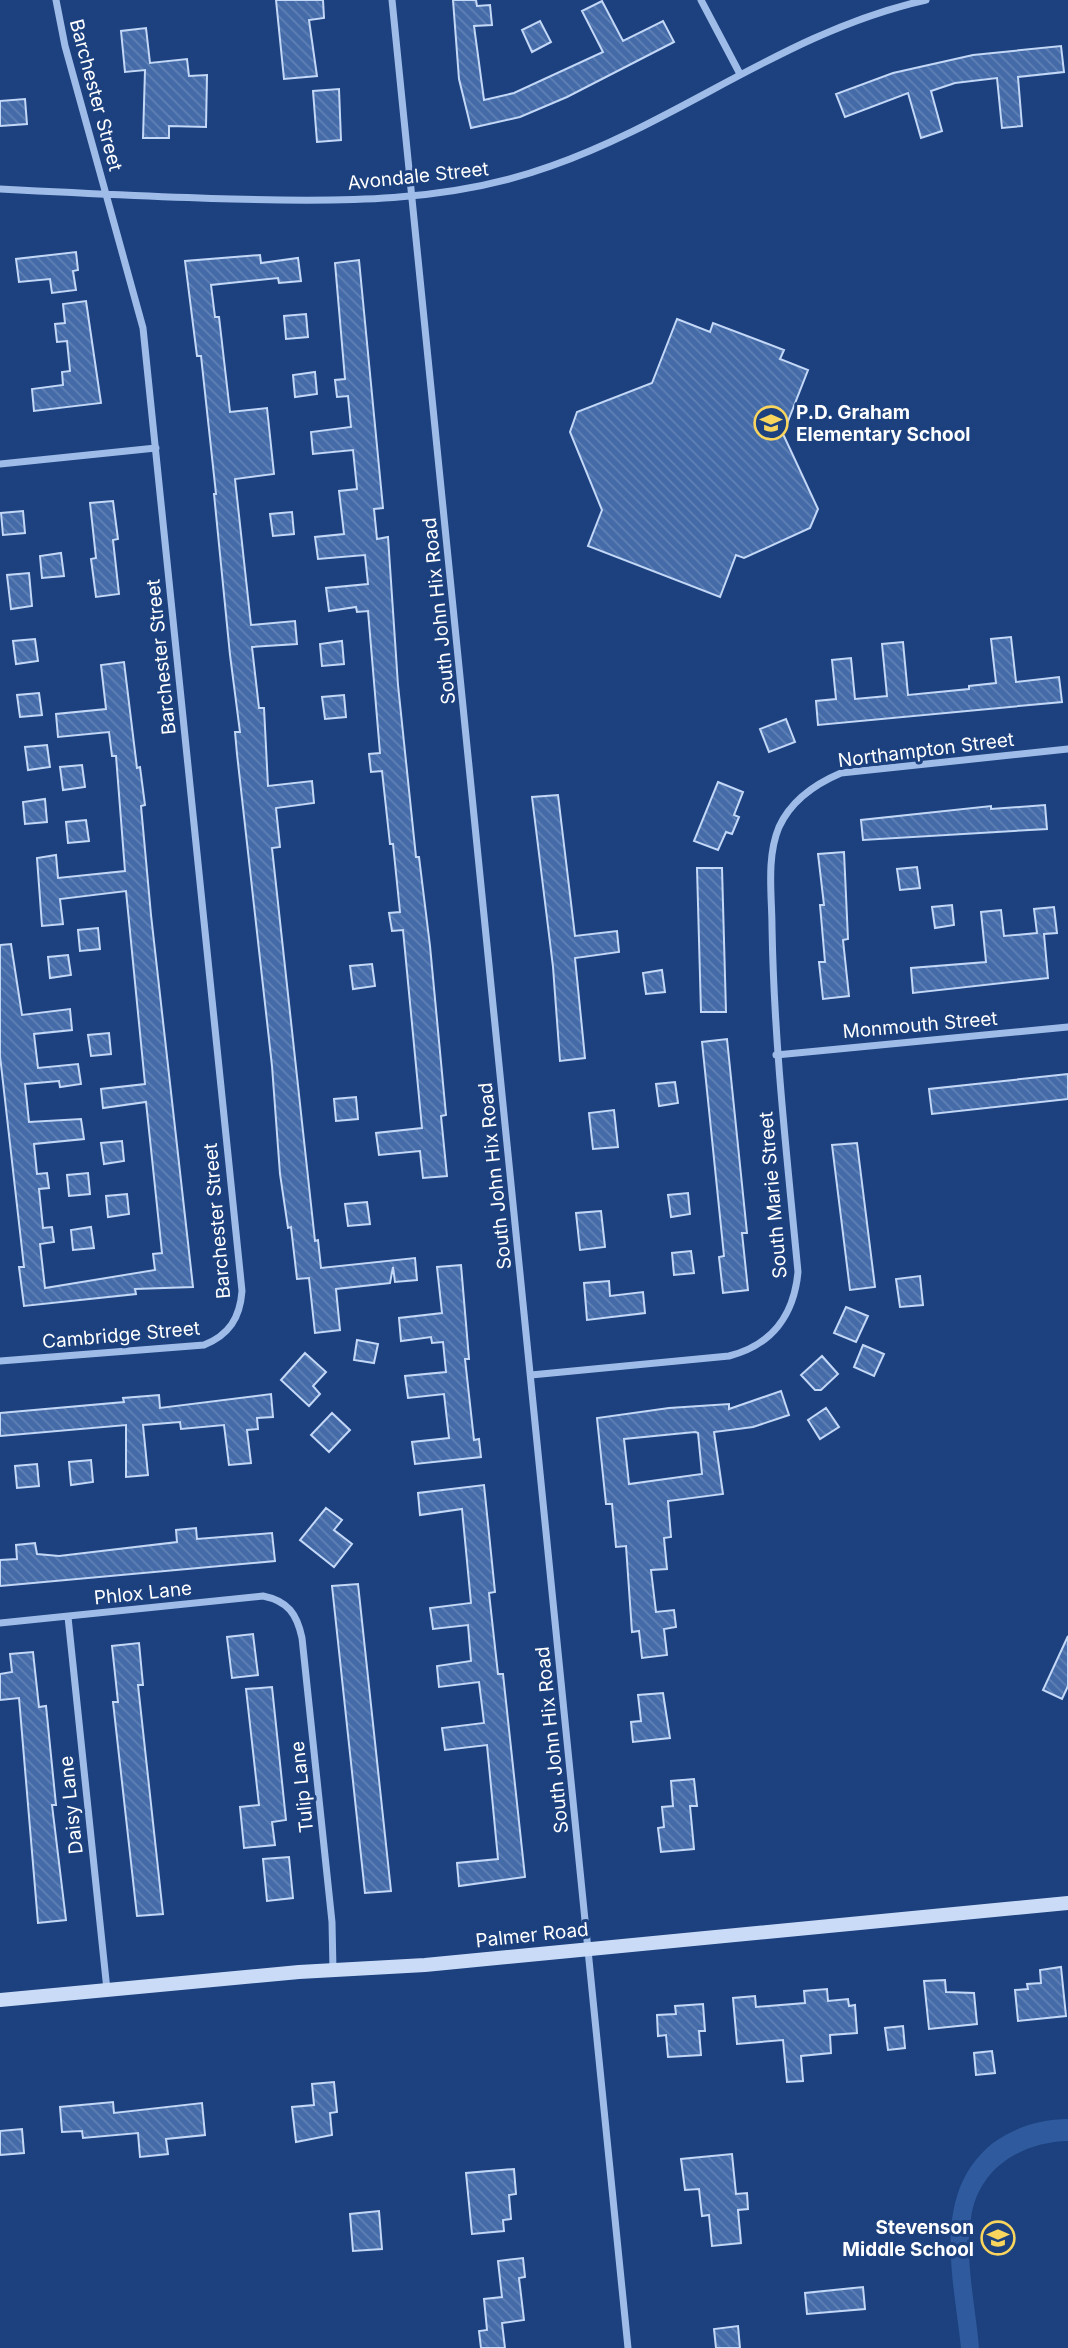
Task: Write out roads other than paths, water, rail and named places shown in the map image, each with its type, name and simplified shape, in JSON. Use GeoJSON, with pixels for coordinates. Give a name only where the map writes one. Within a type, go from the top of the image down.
{"type":"FeatureCollection","features":[{"type":"Feature","properties":{"kind":"street","name":"Barchester Street"},"geometry":{"type":"LineString","coordinates":[[56,0],[65,46],[144,328],[242,1291],[236,1320]]}},
{"type":"Feature","properties":{"kind":"street","name":"South John Hix Road"},"geometry":{"type":"LineString","coordinates":[[392,0],[628,2348]]}},
{"type":"Feature","properties":{"kind":"street"},"geometry":{"type":"LineString","coordinates":[[701,0],[740,74]]}},
{"type":"Feature","properties":{"kind":"street","name":"Avondale Street"},"geometry":{"type":"LineString","coordinates":[[0,189],[322,202],[412,197],[489,185],[554,166],[616,138],[847,22],[926,0]]}},
{"type":"Feature","properties":{"kind":"street"},"geometry":{"type":"LineString","coordinates":[[0,464],[156,449]]}},
{"type":"Feature","properties":{"kind":"street","name":"Northampton Street"},"geometry":{"type":"LineString","coordinates":[[775,839],[785,817],[805,793],[841,773],[1068,750]]}},
{"type":"Feature","properties":{"kind":"street","name":"South Marie Street"},"geometry":{"type":"LineString","coordinates":[[530,1375],[729,1356],[759,1345],[779,1327],[794,1300],[798,1272],[776,1055],[771,874],[775,839]]}},
{"type":"Feature","properties":{"kind":"street","name":"Monmouth Street"},"geometry":{"type":"LineString","coordinates":[[776,1055],[1068,1027]]}},
{"type":"Feature","properties":{"kind":"street","name":"Cambridge Street"},"geometry":{"type":"LineString","coordinates":[[0,1361],[204,1345],[228,1331],[236,1320]]}},
{"type":"Feature","properties":{"kind":"street","name":"Phlox Lane"},"geometry":{"type":"LineString","coordinates":[[0,1623],[263,1596],[287,1605]]}},
{"type":"Feature","properties":{"kind":"street","name":"Tulip Lane"},"geometry":{"type":"LineString","coordinates":[[287,1605],[299,1623],[302,1639],[332,1922],[333,1970]]}},
{"type":"Feature","properties":{"kind":"street","name":"Daisy Lane"},"geometry":{"type":"LineString","coordinates":[[68,1617],[107,1990]]}},
{"type":"Feature","properties":{"kind":"street","name":"Palmer Road"},"geometry":{"type":"LineString","coordinates":[[0,2000],[333,1970],[425,1965],[1068,1903]]}},
{"type":"Feature","properties":{"kind":"place","name":"P.D. Graham Elementary School"},"geometry":{"type":"Point","coordinates":[771,423]}},
{"type":"Feature","properties":{"kind":"place","name":"Stevenson Middle School"},"geometry":{"type":"Point","coordinates":[998,2238]}}]}
